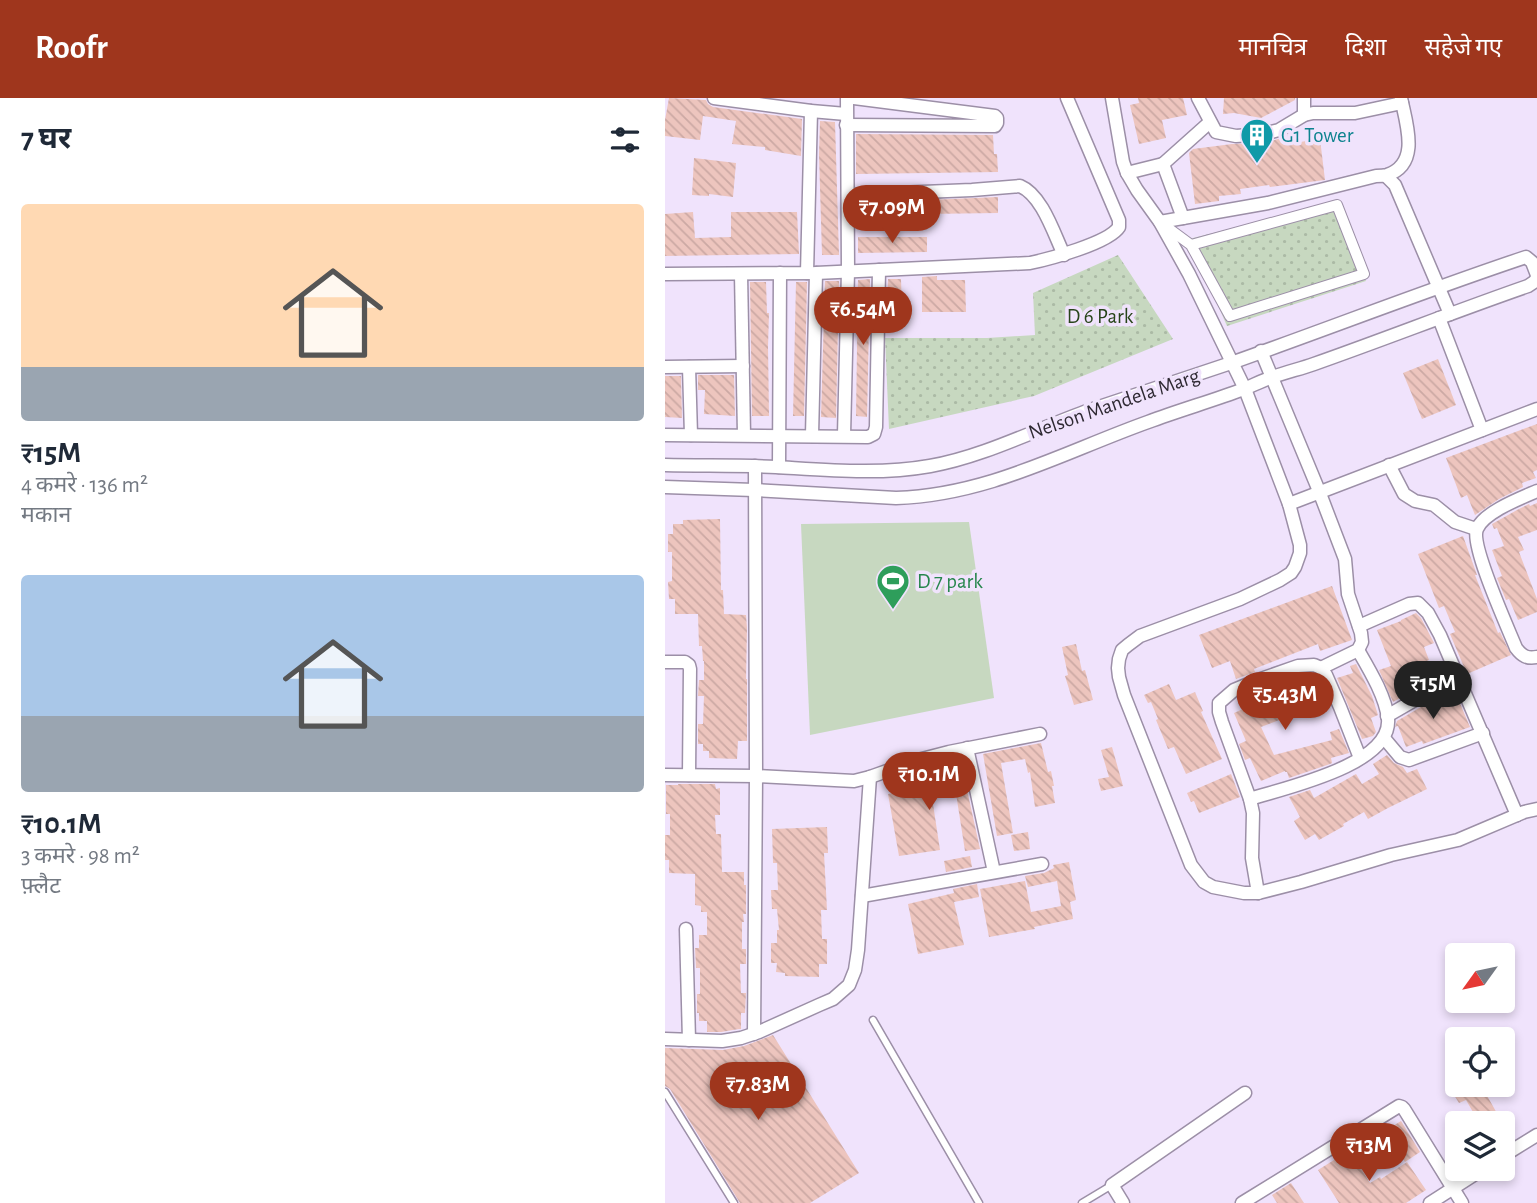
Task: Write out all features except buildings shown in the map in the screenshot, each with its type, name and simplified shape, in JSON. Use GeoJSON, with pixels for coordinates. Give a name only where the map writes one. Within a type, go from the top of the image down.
{"type":"FeatureCollection","features":[{"type":"Feature","properties":{"kind":"street"},"geometry":{"type":"LineString","coordinates":[[714,98],[811,111],[846,119],[995,126],[997,123],[995,116],[853,98]]}},
{"type":"Feature","properties":{"kind":"street"},"geometry":{"type":"LineString","coordinates":[[844,435],[848,271],[847,98]]}},
{"type":"Feature","properties":{"kind":"street"},"geometry":{"type":"LineString","coordinates":[[665,274],[812,273],[1019,264],[1047,260],[1111,236],[1119,227],[1117,214],[1067,98]]}},
{"type":"Feature","properties":{"kind":"street"},"geometry":{"type":"LineString","coordinates":[[1112,98],[1127,173],[1160,222],[1214,322],[1245,389],[1289,504],[1300,545],[1298,561],[1291,573],[1280,580],[1240,599],[1140,636],[1122,650],[1119,677],[1191,866],[1204,882],[1213,887],[1236,892],[1258,892],[1391,855],[1458,840],[1537,809]]}},
{"type":"Feature","properties":{"kind":"street"},"geometry":{"type":"LineString","coordinates":[[1160,222],[1268,203],[1376,176],[1386,176],[1398,169],[1409,152],[1402,101],[1355,113],[1323,112],[1304,115],[1272,133],[1250,136],[1216,132],[1198,98]]}},
{"type":"Feature","properties":{"kind":"street"},"geometry":{"type":"LineString","coordinates":[[1304,98],[1304,115]]}},
{"type":"Feature","properties":{"kind":"street"},"geometry":{"type":"LineString","coordinates":[[811,111],[809,159],[812,435]]}},
{"type":"Feature","properties":{"kind":"street"},"geometry":{"type":"LineString","coordinates":[[1127,173],[1163,164],[1209,122]]}},
{"type":"Feature","properties":{"kind":"street"},"geometry":{"type":"LineString","coordinates":[[1163,164],[1184,218]]}},
{"type":"Feature","properties":{"kind":"street"},"geometry":{"type":"LineString","coordinates":[[1386,176],[1395,185],[1439,286],[1444,316],[1482,430]]}},
{"type":"Feature","properties":{"kind":"street"},"geometry":{"type":"LineString","coordinates":[[848,195],[1020,186],[1026,188],[1041,206],[1063,255]]}},
{"type":"Feature","properties":{"kind":"street"},"geometry":{"type":"LineString","coordinates":[[1160,222],[1191,245],[1230,316],[1364,274],[1337,205],[1191,245]]}},
{"type":"Feature","properties":{"kind":"street","name":"Nelson Mandela Marg"},"geometry":{"type":"LineString","coordinates":[[665,465],[856,471],[933,466],[974,454],[1082,413],[1232,363],[1439,286],[1526,257],[1532,261],[1537,277],[1528,286],[1106,437],[1065,456],[957,492],[920,498],[897,498],[754,489],[665,487]]}},
{"type":"Feature","properties":{"kind":"street"},"geometry":{"type":"LineString","coordinates":[[665,435],[868,437],[874,434],[879,270]]}},
{"type":"Feature","properties":{"kind":"street"},"geometry":{"type":"LineString","coordinates":[[779,467],[780,273]]}},
{"type":"Feature","properties":{"kind":"street"},"geometry":{"type":"LineString","coordinates":[[741,274],[744,435]]}},
{"type":"Feature","properties":{"kind":"street"},"geometry":{"type":"LineString","coordinates":[[1261,351],[1345,559],[1348,594],[1359,626],[1362,642],[1358,650],[1321,668]]}},
{"type":"Feature","properties":{"kind":"street"},"geometry":{"type":"LineString","coordinates":[[665,368],[743,366]]}},
{"type":"Feature","properties":{"kind":"street"},"geometry":{"type":"LineString","coordinates":[[689,367],[691,435]]}},
{"type":"Feature","properties":{"kind":"street"},"geometry":{"type":"LineString","coordinates":[[1289,504],[1537,409]]}},
{"type":"Feature","properties":{"kind":"street"},"geometry":{"type":"LineString","coordinates":[[1389,465],[1403,494],[1415,501],[1434,505],[1455,522],[1476,529]]}},
{"type":"Feature","properties":{"kind":"street"},"geometry":{"type":"LineString","coordinates":[[754,1034],[755,466]]}},
{"type":"Feature","properties":{"kind":"street"},"geometry":{"type":"LineString","coordinates":[[1537,491],[1505,506],[1476,529],[1476,544],[1517,648],[1521,655],[1528,658],[1537,657]]}},
{"type":"Feature","properties":{"kind":"street"},"geometry":{"type":"LineString","coordinates":[[1359,626],[1409,604],[1418,603],[1428,613],[1458,675],[1517,815]]}},
{"type":"Feature","properties":{"kind":"street"},"geometry":{"type":"LineString","coordinates":[[1251,799],[1325,776],[1382,743],[1387,733],[1387,716],[1379,691],[1358,650]]}},
{"type":"Feature","properties":{"kind":"street"},"geometry":{"type":"LineString","coordinates":[[665,662],[685,662],[690,669],[689,775]]}},
{"type":"Feature","properties":{"kind":"street"},"geometry":{"type":"LineString","coordinates":[[1258,892],[1252,858],[1251,799],[1222,722],[1219,702],[1234,690],[1278,673],[1314,665],[1321,668],[1326,675],[1360,758]]}},
{"type":"Feature","properties":{"kind":"street"},"geometry":{"type":"LineString","coordinates":[[1387,716],[1458,675]]}},
{"type":"Feature","properties":{"kind":"street"},"geometry":{"type":"LineString","coordinates":[[1384,738],[1400,757],[1409,760],[1483,733]]}},
{"type":"Feature","properties":{"kind":"street"},"geometry":{"type":"LineString","coordinates":[[665,775],[854,781],[909,762],[1040,734]]}},
{"type":"Feature","properties":{"kind":"street"},"geometry":{"type":"LineString","coordinates":[[967,748],[994,872]]}},
{"type":"Feature","properties":{"kind":"street"},"geometry":{"type":"LineString","coordinates":[[665,1039],[722,1041],[741,1038],[833,999],[849,985],[858,950],[870,777]]}},
{"type":"Feature","properties":{"kind":"street"},"geometry":{"type":"LineString","coordinates":[[862,896],[1042,864]]}},
{"type":"Feature","properties":{"kind":"street"},"geometry":{"type":"LineString","coordinates":[[686,929],[689,1040]]}},
{"type":"Feature","properties":{"kind":"street"},"geometry":{"type":"LineString","coordinates":[[1123,1203],[1112,1185],[1245,1093]]}},
{"type":"Feature","properties":{"kind":"street"},"geometry":{"type":"LineString","coordinates":[[1242,1203],[1399,1106],[1462,1203]]}},
{"type":"Feature","properties":{"kind":"street"},"geometry":{"type":"LineString","coordinates":[[1515,1149],[1537,1135]]}},
{"type":"Feature","properties":{"kind":"street"},"geometry":{"type":"LineString","coordinates":[[1430,1203],[1464,1181]]}},
{"type":"Feature","properties":{"kind":"lane"},"geometry":{"type":"LineString","coordinates":[[873,1020],[979,1203]]}},
{"type":"Feature","properties":{"kind":"lane"},"geometry":{"type":"LineString","coordinates":[[665,1092],[734,1203]]}},
{"type":"Feature","properties":{"kind":"lane"},"geometry":{"type":"LineString","coordinates":[[1082,1203],[1112,1185]]}},
{"type":"Feature","properties":{"kind":"green space"},"geometry":{"type":"Polygon","coordinates":[[[1337,202],[1366,281],[1227,326],[1189,239],[1337,202]]]}},
{"type":"Feature","properties":{"kind":"green space","name":"D 6 Park"},"geometry":{"type":"Polygon","coordinates":[[[1118,255],[1173,339],[1034,396],[889,429],[885,338],[1035,335],[1033,293],[1118,255]]]}},
{"type":"Feature","properties":{"kind":"green space","name":"D 7 park"},"geometry":{"type":"Polygon","coordinates":[[[969,522],[994,698],[810,735],[801,524],[969,522]]]}},
{"type":"Feature","properties":{"kind":"place","name":"G1 Tower"},"geometry":{"type":"Point","coordinates":[1257,165]}},
{"type":"Feature","properties":{"kind":"place","name":"D 7 park"},"geometry":{"type":"Point","coordinates":[893,611]}}]}
